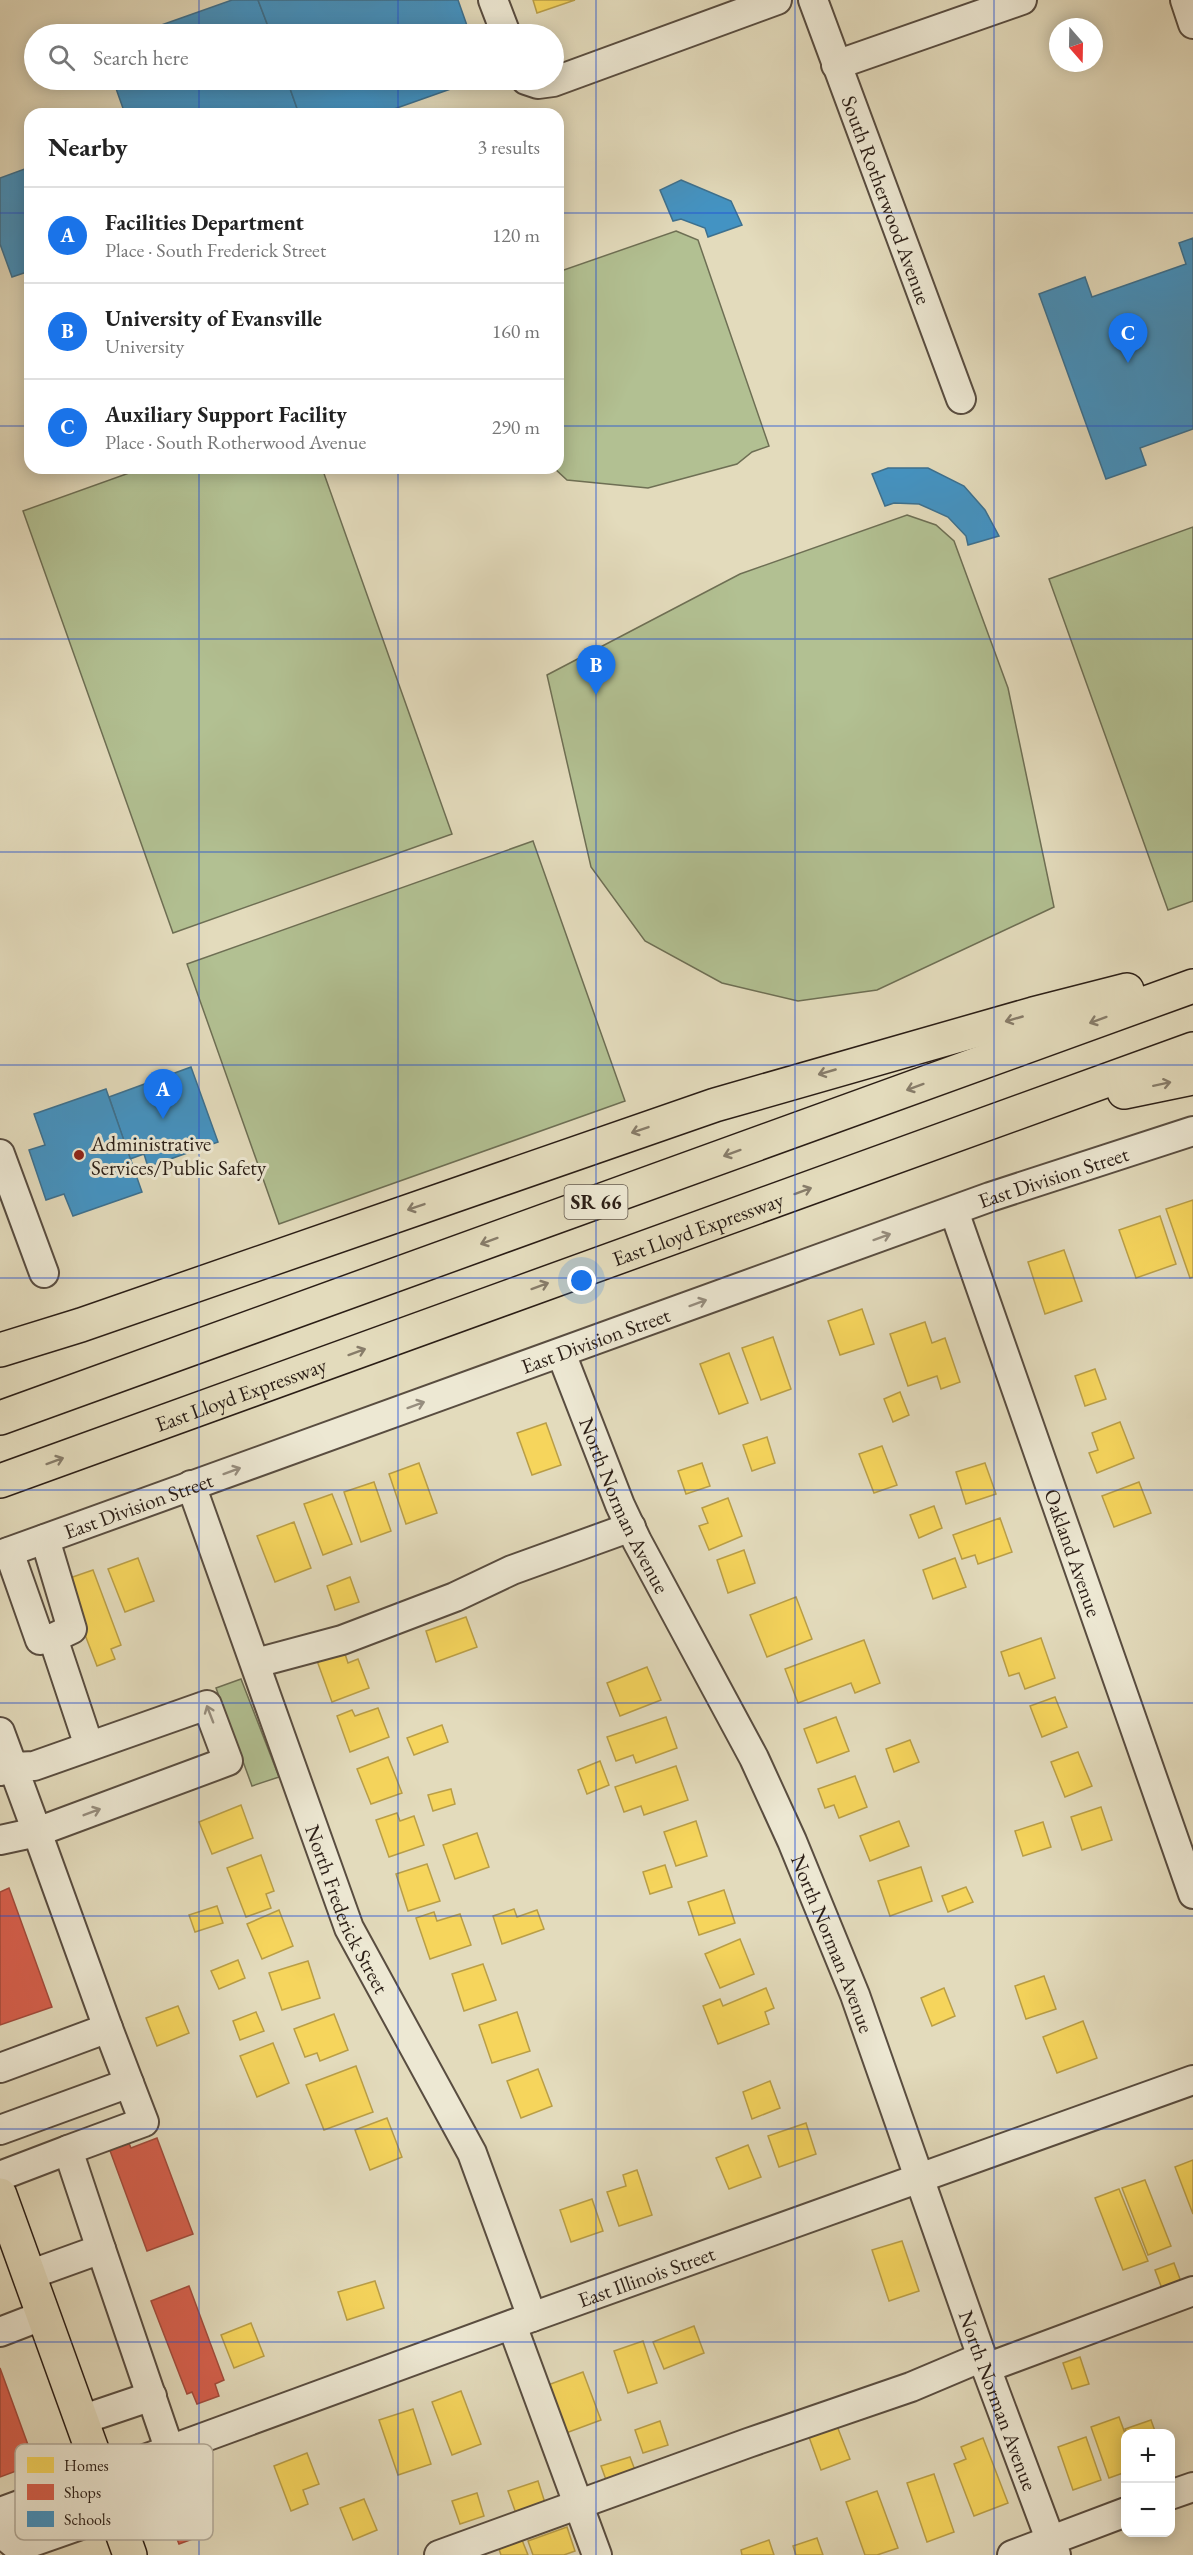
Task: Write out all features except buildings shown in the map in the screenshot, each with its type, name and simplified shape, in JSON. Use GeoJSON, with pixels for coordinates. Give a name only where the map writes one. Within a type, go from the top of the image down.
{"type":"FeatureCollection","features":[{"type":"Feature","properties":{"kind":"main road"},"geometry":{"type":"LineString","coordinates":[[0,1350],[81,1325],[715,1105],[1033,1014],[1193,974]]}},
{"type":"Feature","properties":{"kind":"main road","name":"SR 66"},"geometry":{"type":"LineString","coordinates":[[0,1418],[1193,986]]}},
{"type":"Feature","properties":{"kind":"main road","name":"East Lloyd Expressway"},"geometry":{"type":"LineString","coordinates":[[0,1481],[1193,1049]]}},
{"type":"Feature","properties":{"kind":"main road"},"geometry":{"type":"LineString","coordinates":[[1002,1118],[1193,1078]]}},
{"type":"Feature","properties":{"kind":"main road"},"geometry":{"type":"LineString","coordinates":[[0,2194],[90,2444]]}},
{"type":"Feature","properties":{"kind":"main road"},"geometry":{"type":"LineString","coordinates":[[125,2540],[130,2555]]}},
{"type":"Feature","properties":{"kind":"street"},"geometry":{"type":"LineString","coordinates":[[493,0],[502,24]]}},
{"type":"Feature","properties":{"kind":"street"},"geometry":{"type":"LineString","coordinates":[[564,78],[777,0]]}},
{"type":"Feature","properties":{"kind":"street","name":"South Rotherwood Avenue"},"geometry":{"type":"LineString","coordinates":[[813,0],[961,399]]}},
{"type":"Feature","properties":{"kind":"street"},"geometry":{"type":"LineString","coordinates":[[836,65],[966,9],[1022,0]]}},
{"type":"Feature","properties":{"kind":"street"},"geometry":{"type":"LineString","coordinates":[[1185,0],[1193,24]]}},
{"type":"Feature","properties":{"kind":"street","name":"East Division Street"},"geometry":{"type":"LineString","coordinates":[[4,1554],[954,1211],[1193,1131]]}},
{"type":"Feature","properties":{"kind":"street"},"geometry":{"type":"LineString","coordinates":[[0,1155],[44,1273]]}},
{"type":"Feature","properties":{"kind":"street","name":"Oakland Avenue"},"geometry":{"type":"LineString","coordinates":[[954,1211],[1193,1894]]}},
{"type":"Feature","properties":{"kind":"street","name":"North Norman Avenue"},"geometry":{"type":"LineString","coordinates":[[561,1353],[631,1527],[753,1758],[792,1841],[859,2006],[984,2363],[1053,2548]]}},
{"type":"Feature","properties":{"kind":"street","name":"North Frederick Street"},"geometry":{"type":"LineString","coordinates":[[191,1485],[349,1928],[476,2162],[522,2321],[597,2555]]}},
{"type":"Feature","properties":{"kind":"street"},"geometry":{"type":"LineString","coordinates":[[256,1664],[342,1640],[455,1597],[512,1570],[631,1527]]}},
{"type":"Feature","properties":{"kind":"street"},"geometry":{"type":"LineString","coordinates":[[4,1554],[40,1640],[52,1638],[72,1629],[45,1539]]}},
{"type":"Feature","properties":{"kind":"street"},"geometry":{"type":"LineString","coordinates":[[52,1638],[89,1746]]}},
{"type":"Feature","properties":{"kind":"street"},"geometry":{"type":"LineString","coordinates":[[0,1840],[37,1832],[228,1761],[207,1705],[34,1766],[7,1769]]}},
{"type":"Feature","properties":{"kind":"street"},"geometry":{"type":"LineString","coordinates":[[0,1732],[7,1769],[37,1832],[144,2122],[0,2176]]}},
{"type":"Feature","properties":{"kind":"street"},"geometry":{"type":"LineString","coordinates":[[0,2067],[108,2028]]}},
{"type":"Feature","properties":{"kind":"street","name":"East Illinois Street"},"geometry":{"type":"LineString","coordinates":[[189,2444],[522,2321],[1193,2080]]}},
{"type":"Feature","properties":{"kind":"street"},"geometry":{"type":"LineString","coordinates":[[0,2130],[129,2082]]}},
{"type":"Feature","properties":{"kind":"street"},"geometry":{"type":"LineString","coordinates":[[68,2150],[168,2444]]}},
{"type":"Feature","properties":{"kind":"street"},"geometry":{"type":"LineString","coordinates":[[29,2275],[101,2249]]}},
{"type":"Feature","properties":{"kind":"street"},"geometry":{"type":"LineString","coordinates":[[439,2555],[911,2387],[1193,2291]]}},
{"type":"Feature","properties":{"kind":"street"},"geometry":{"type":"LineString","coordinates":[[0,2332],[44,2315]]}},
{"type":"Feature","properties":{"kind":"street"},"geometry":{"type":"LineString","coordinates":[[81,2420],[152,2396]]}},
{"type":"Feature","properties":{"kind":"street"},"geometry":{"type":"LineString","coordinates":[[1175,2493],[1193,2487]]}},
{"type":"Feature","properties":{"kind":"street","name":"East Illinois Street"},"geometry":{"type":"LineString","coordinates":[[0,2531],[3,2511],[15,2507]]}},
{"type":"Feature","properties":{"kind":"street"},"geometry":{"type":"LineString","coordinates":[[1012,2555],[1053,2548],[1121,2514]]}},
{"type":"Feature","properties":{"kind":"street"},"geometry":{"type":"LineString","coordinates":[[0,2531],[18,2547],[38,2540]]}},
{"type":"Feature","properties":{"kind":"green space"},"geometry":{"type":"Polygon","coordinates":[[[676,231],[698,240],[769,446],[752,452],[737,464],[648,488],[567,480],[560,474],[564,474],[564,270],[676,231]]]}},
{"type":"Feature","properties":{"kind":"green space"},"geometry":{"type":"Polygon","coordinates":[[[126,474],[324,474],[452,834],[173,933],[23,511],[126,474]]]}},
{"type":"Feature","properties":{"kind":"green space"},"geometry":{"type":"Polygon","coordinates":[[[907,515],[936,525],[954,541],[1008,688],[1054,907],[877,990],[798,1001],[722,983],[645,941],[591,867],[547,675],[740,574],[907,515]]]}},
{"type":"Feature","properties":{"kind":"green space"},"geometry":{"type":"Polygon","coordinates":[[[1193,527],[1193,901],[1168,910],[1049,579],[1193,527]]]}},
{"type":"Feature","properties":{"kind":"green space"},"geometry":{"type":"Polygon","coordinates":[[[533,841],[625,1101],[279,1224],[187,964],[533,841]]]}},
{"type":"Feature","properties":{"kind":"green space"},"geometry":{"type":"Polygon","coordinates":[[[241,1679],[279,1777],[252,1786],[216,1688],[241,1679]]]}},
{"type":"Feature","properties":{"kind":"place","name":"Auxiliary Support Facility"},"geometry":{"type":"Point","coordinates":[1128,363]}},
{"type":"Feature","properties":{"kind":"place","name":"University of Evansville"},"geometry":{"type":"Point","coordinates":[596,695]}},
{"type":"Feature","properties":{"kind":"place","name":"Facilities Department"},"geometry":{"type":"Point","coordinates":[163,1119]}},
{"type":"Feature","properties":{"kind":"place","name":"Administrative Services/Public Safety"},"geometry":{"type":"Point","coordinates":[79,1155]}}]}
